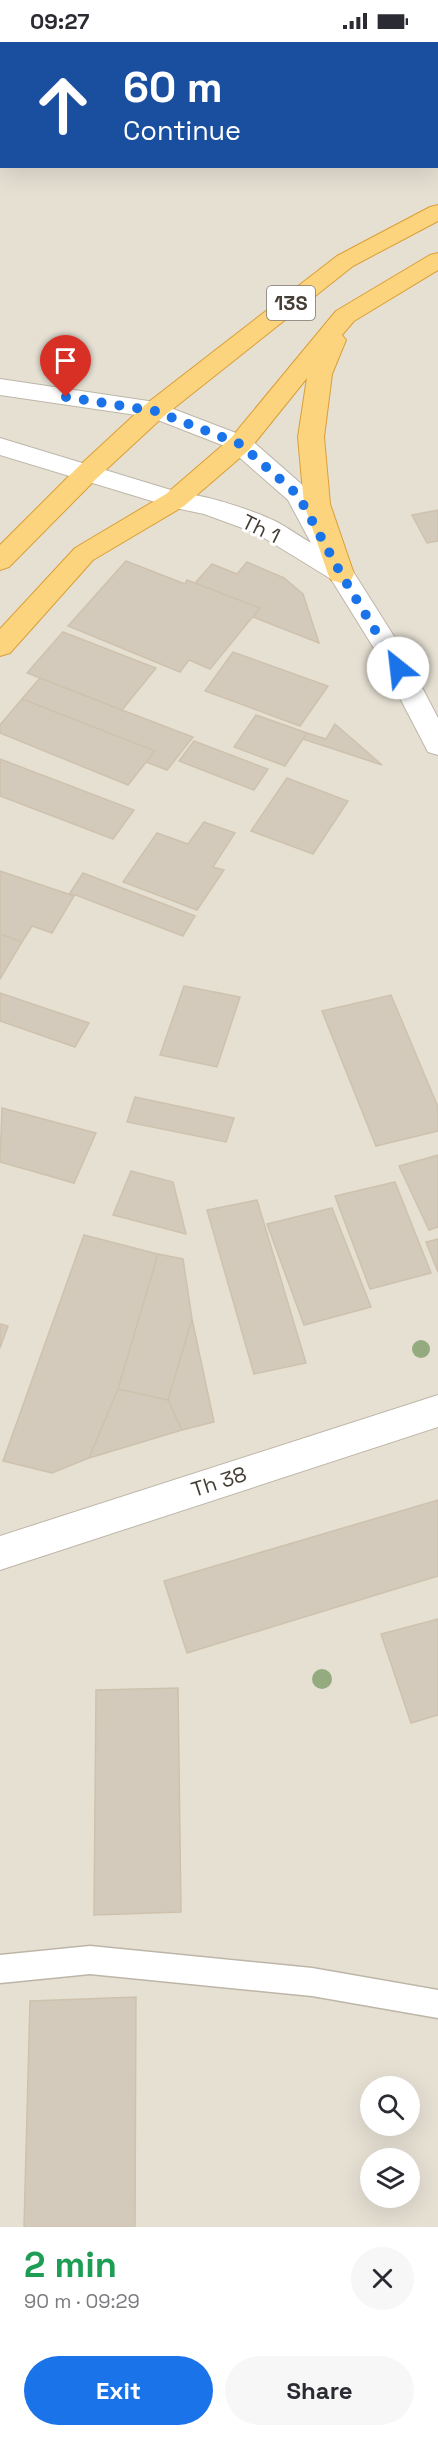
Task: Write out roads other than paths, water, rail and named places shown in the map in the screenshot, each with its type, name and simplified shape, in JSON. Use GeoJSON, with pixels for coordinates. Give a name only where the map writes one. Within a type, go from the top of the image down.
{"type":"FeatureCollection","features":[{"type":"Feature","properties":{"kind":"highway","name":"13S"},"geometry":{"type":"LineString","coordinates":[[0,561],[87,473],[155,411],[345,261],[438,212]]}},
{"type":"Feature","properties":{"kind":"highway","name":"13S"},"geometry":{"type":"LineString","coordinates":[[0,645],[84,554],[175,500],[240,444],[345,316],[438,260]]}},
{"type":"Feature","properties":{"kind":"highway"},"geometry":{"type":"LineString","coordinates":[[341,574],[317,504],[311,437],[320,374],[345,316]]}},
{"type":"Feature","properties":{"kind":"street"},"geometry":{"type":"LineString","coordinates":[[0,387],[155,411],[240,444]]}},
{"type":"Feature","properties":{"kind":"street","name":"Th 1"},"geometry":{"type":"LineString","coordinates":[[240,444],[298,495],[341,574],[388,649],[438,745]]}},
{"type":"Feature","properties":{"kind":"street","name":"Th 1"},"geometry":{"type":"LineString","coordinates":[[0,446],[175,500],[209,507],[265,527],[341,574]]}},
{"type":"Feature","properties":{"kind":"street","name":"Th 38"},"geometry":{"type":"LineString","coordinates":[[0,1553],[438,1411]]}},
{"type":"Feature","properties":{"kind":"lane"},"geometry":{"type":"LineString","coordinates":[[0,1969],[90,1960],[312,1982],[438,2004]]}}]}
